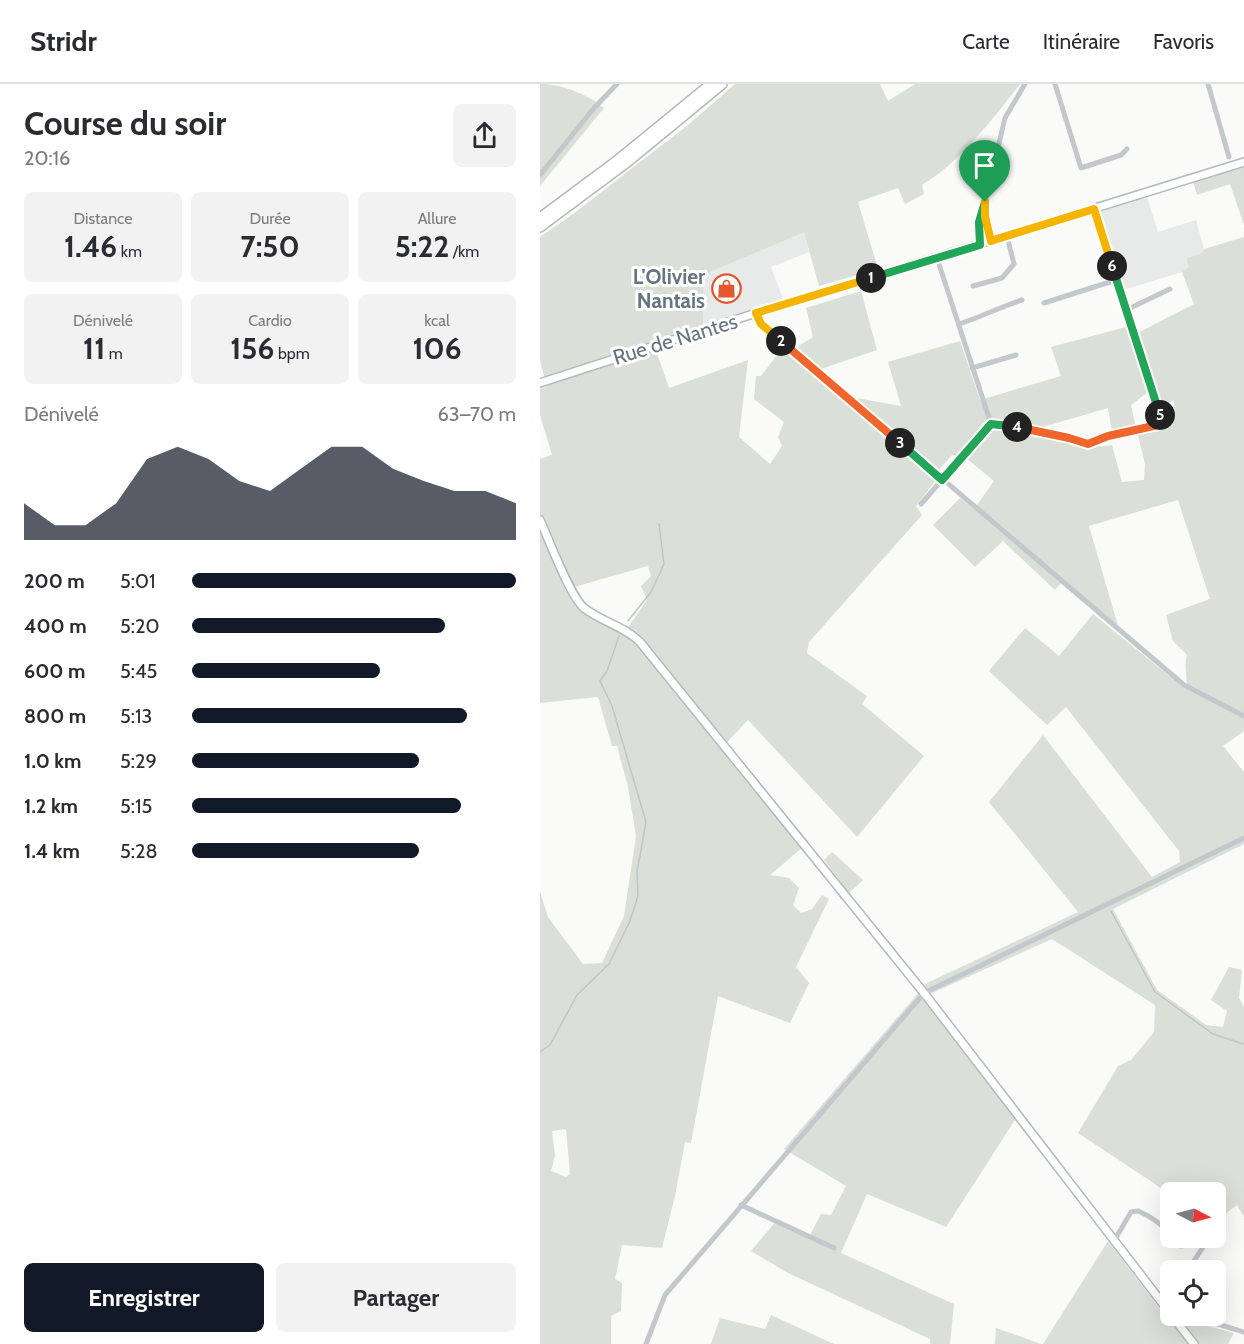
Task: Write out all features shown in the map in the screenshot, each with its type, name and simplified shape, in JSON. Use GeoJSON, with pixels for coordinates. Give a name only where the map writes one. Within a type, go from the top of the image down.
{"type":"FeatureCollection","features":[{"type":"Feature","properties":{"kind":"highway"},"geometry":{"type":"LineString","coordinates":[[540,218],[618,160],[711,84]]}},
{"type":"Feature","properties":{"kind":"highway"},"geometry":{"type":"LineString","coordinates":[[540,227],[604,180],[722,84]]}},
{"type":"Feature","properties":{"kind":"street"},"geometry":{"type":"LineString","coordinates":[[540,175],[594,108],[617,84]]}},
{"type":"Feature","properties":{"kind":"street"},"geometry":{"type":"LineString","coordinates":[[980,245],[979,222],[1005,118],[1026,84]]}},
{"type":"Feature","properties":{"kind":"street"},"geometry":{"type":"LineString","coordinates":[[1055,84],[1081,168],[1121,155],[1127,149]]}},
{"type":"Feature","properties":{"kind":"street"},"geometry":{"type":"LineString","coordinates":[[1208,84],[1229,157]]}},
{"type":"Feature","properties":{"kind":"street","name":"Rue de Nantes"},"geometry":{"type":"LineString","coordinates":[[540,381],[1244,162]]}},
{"type":"Feature","properties":{"kind":"street"},"geometry":{"type":"LineString","coordinates":[[985,202],[985,217],[991,241]]}},
{"type":"Feature","properties":{"kind":"street"},"geometry":{"type":"LineString","coordinates":[[991,424],[1069,438],[1088,444],[1108,436],[1158,425],[1161,419],[1094,209]]}},
{"type":"Feature","properties":{"kind":"street"},"geometry":{"type":"LineString","coordinates":[[973,286],[1002,278],[1014,264],[1007,236]]}},
{"type":"Feature","properties":{"kind":"street"},"geometry":{"type":"LineString","coordinates":[[937,258],[991,424]]}},
{"type":"Feature","properties":{"kind":"street"},"geometry":{"type":"LineString","coordinates":[[1044,303],[1116,280]]}},
{"type":"Feature","properties":{"kind":"street"},"geometry":{"type":"LineString","coordinates":[[1126,310],[1170,289]]}},
{"type":"Feature","properties":{"kind":"street"},"geometry":{"type":"LineString","coordinates":[[959,324],[1022,300]]}},
{"type":"Feature","properties":{"kind":"street"},"geometry":{"type":"LineString","coordinates":[[756,313],[761,324],[1184,685],[1244,716]]}},
{"type":"Feature","properties":{"kind":"street"},"geometry":{"type":"LineString","coordinates":[[972,368],[1017,355]]}},
{"type":"Feature","properties":{"kind":"street"},"geometry":{"type":"LineString","coordinates":[[921,504],[991,424]]}},
{"type":"Feature","properties":{"kind":"street"},"geometry":{"type":"LineString","coordinates":[[540,520],[577,600],[592,613],[622,627],[640,642],[924,993],[1160,1300]]}},
{"type":"Feature","properties":{"kind":"street"},"geometry":{"type":"LineString","coordinates":[[646,1344],[660,1303],[741,1205],[924,993],[1244,838]]}},
{"type":"Feature","properties":{"kind":"street"},"geometry":{"type":"LineString","coordinates":[[741,1205],[834,1248]]}},
{"type":"Feature","properties":{"kind":"street"},"geometry":{"type":"LineString","coordinates":[[1114,1241],[1131,1212],[1138,1211],[1160,1225]]}},
{"type":"Feature","properties":{"kind":"street"},"geometry":{"type":"LineString","coordinates":[[1180,1326],[1194,1344]]}},
{"type":"Feature","properties":{"kind":"street"},"geometry":{"type":"LineString","coordinates":[[1224,1326],[1244,1332]]}},
{"type":"Feature","properties":{"kind":"shaded area"},"geometry":{"type":"Polygon","coordinates":[[[540,84],[574,91],[604,108],[540,186],[540,84]]]}},
{"type":"Feature","properties":{"kind":"shaded area"},"geometry":{"type":"Polygon","coordinates":[[[735,84],[880,84],[888,101],[915,84],[1020,84],[963,152],[922,185],[924,194],[905,204],[898,188],[858,202],[878,269],[819,286],[804,232],[703,275],[703,325],[653,342],[669,388],[748,360],[739,437],[770,464],[782,446],[778,437],[784,422],[754,399],[756,376],[761,376],[783,347],[789,352],[813,337],[806,308],[861,291],[877,350],[812,372],[839,395],[901,406],[888,362],[960,341],[980,400],[1061,376],[1051,347],[1126,327],[1130,337],[1194,304],[1182,272],[1189,267],[1186,258],[1202,253],[1204,249],[1244,237],[1244,731],[1223,746],[1244,772],[1244,844],[1113,909],[1157,990],[1206,1025],[1223,1027],[1227,1011],[1211,1000],[1229,967],[1242,970],[1239,998],[1244,1007],[1244,1217],[1237,1205],[1226,1213],[1226,1182],[1160,1182],[1160,1187],[1078,1133],[1118,1066],[1131,1060],[1154,1032],[1155,1005],[1052,939],[930,994],[1059,1160],[1053,1169],[1015,1120],[946,1227],[867,1194],[841,1253],[954,1304],[950,1344],[930,1344],[930,1339],[788,1273],[751,1251],[778,1219],[810,1235],[821,1214],[831,1215],[846,1186],[784,1149],[927,983],[1078,912],[989,802],[1043,735],[1152,877],[1180,862],[1179,851],[1066,707],[1047,725],[989,671],[1025,628],[1059,656],[1093,614],[1185,689],[1187,655],[1173,641],[1166,615],[1210,599],[1178,500],[1089,526],[1118,626],[1064,580],[1055,590],[1003,541],[975,567],[933,525],[960,498],[974,509],[994,481],[966,458],[952,455],[933,476],[936,480],[916,506],[922,515],[809,642],[807,653],[867,696],[862,704],[924,756],[857,837],[748,720],[726,743],[809,842],[770,875],[789,878],[799,888],[793,905],[801,913],[812,909],[822,895],[829,899],[796,967],[809,983],[790,1023],[718,996],[691,1143],[685,1142],[662,1248],[622,1245],[615,1279],[622,1283],[621,1311],[611,1316],[611,1344],[540,1344],[540,892],[548,917],[583,964],[602,963],[624,916],[636,836],[628,787],[617,746],[612,746],[598,697],[540,703],[540,459],[552,455],[540,415],[540,389],[547,387],[540,361],[540,237],[688,125],[735,84]],[[1157,391],[1148,392],[1131,405],[1135,424],[1112,431],[1108,408],[1036,429],[1037,434],[1087,448],[1112,445],[1122,482],[1144,480],[1145,464],[1137,431],[1159,429],[1165,421],[1175,417],[1174,401],[1160,404],[1157,391]],[[648,566],[567,589],[584,611],[624,633],[647,600],[641,586],[651,576],[648,566]],[[566,1129],[552,1131],[555,1156],[551,1171],[566,1177],[570,1174],[566,1129]]]}},
{"type":"Feature","properties":{"kind":"shaded area"},"geometry":{"type":"Polygon","coordinates":[[[1244,167],[1244,225],[1230,184],[1197,195],[1193,182],[1244,167]]]}},
{"type":"Feature","properties":{"kind":"shaded area"},"geometry":{"type":"Polygon","coordinates":[[[1147,197],[1158,232],[1196,220],[1204,249],[1202,253],[1186,258],[1190,268],[1123,290],[1099,212],[1147,197]]]}},
{"type":"Feature","properties":{"kind":"shaded area"},"geometry":{"type":"Polygon","coordinates":[[[804,231],[809,252],[771,267],[783,299],[703,325],[703,275],[804,231]]]}},
{"type":"Feature","properties":{"kind":"shaded area"},"geometry":{"type":"Polygon","coordinates":[[[832,852],[863,880],[842,900],[834,889],[839,880],[824,860],[832,852]]]}},
{"type":"Feature","properties":{"kind":"shaded area"},"geometry":{"type":"Polygon","coordinates":[[[1108,1241],[1160,1309],[1160,1326],[1208,1326],[1234,1333],[1228,1344],[1043,1344],[1108,1241]]]}},
{"type":"Feature","properties":{"kind":"shaded area"},"geometry":{"type":"Polygon","coordinates":[[[771,1315],[834,1344],[711,1344],[720,1318],[765,1329],[771,1315]]]}},
{"type":"Feature","properties":{"kind":"shaded area"},"geometry":{"type":"Polygon","coordinates":[[[996,1328],[1041,1344],[995,1344],[996,1328]]]}},
{"type":"Feature","properties":{"kind":"waterway"},"geometry":{"type":"LineString","coordinates":[[628,621],[651,592],[664,564],[659,524]]}},
{"type":"Feature","properties":{"kind":"waterway"},"geometry":{"type":"LineString","coordinates":[[540,1052],[550,1045],[577,995],[609,964],[630,921],[638,896],[637,872],[646,822],[612,706],[600,681],[607,671],[619,636]]}},
{"type":"Feature","properties":{"kind":"waterway"},"geometry":{"type":"LineString","coordinates":[[1111,911],[1155,992],[1213,1034],[1244,1044]]}},
{"type":"Feature","properties":{"kind":"place","name":"L'Olivier Nantais"},"geometry":{"type":"Point","coordinates":[726,288]}},
{"type":"Feature","properties":{"kind":"route"},"geometry":{"type":"LineString","coordinates":[[985,202],[985,217],[991,241],[1094,209],[1161,419],[1158,425],[1108,436],[1088,444],[1002,424],[991,424],[942,480],[761,324],[756,313],[980,245],[979,222],[985,202]]}}]}
